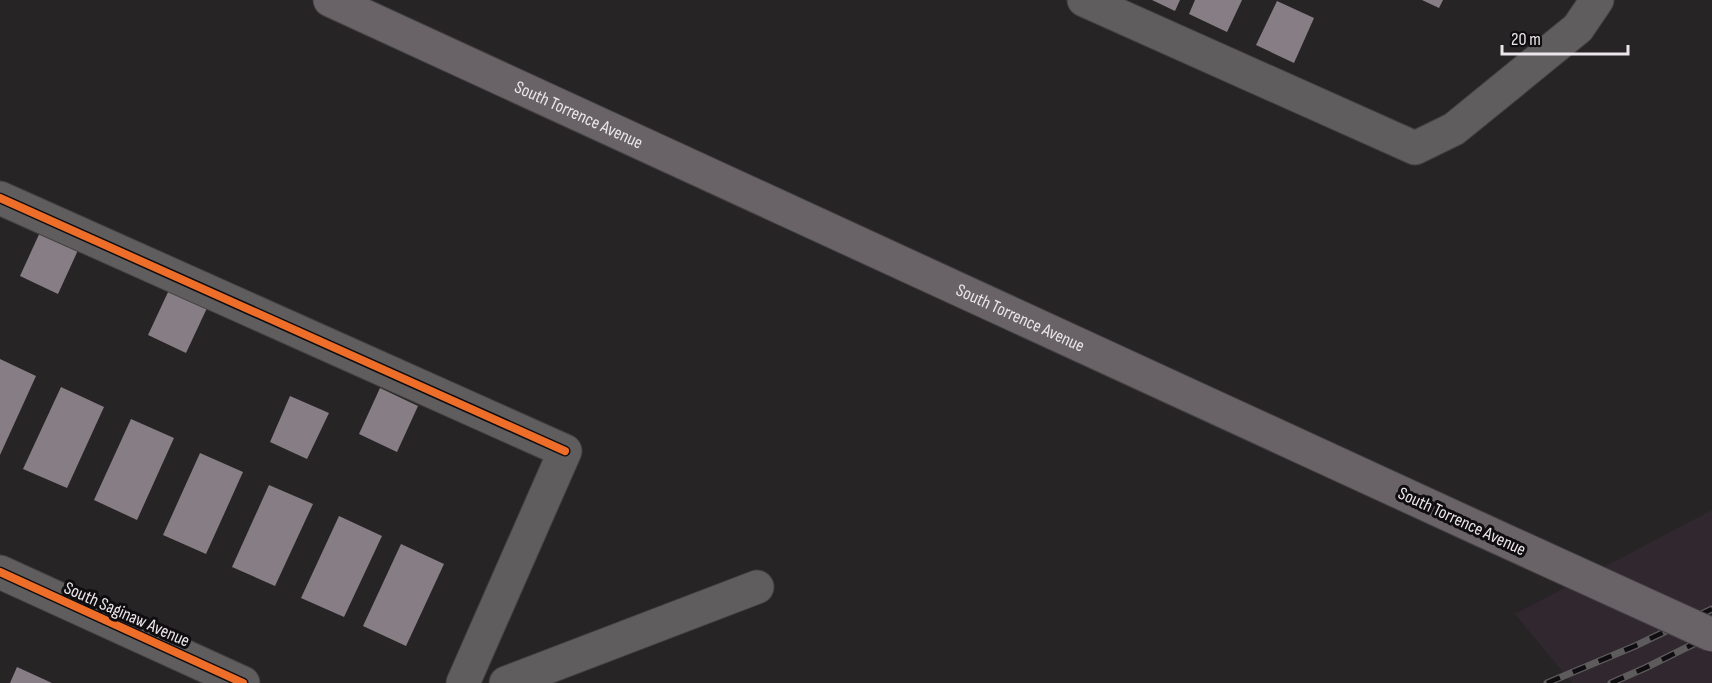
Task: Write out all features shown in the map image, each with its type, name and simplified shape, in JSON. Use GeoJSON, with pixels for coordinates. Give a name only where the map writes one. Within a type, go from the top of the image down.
{"type":"FeatureCollection","features":[{"type":"Feature","properties":{"kind":"main road","name":"South Torrence Avenue"},"geometry":{"type":"LineString","coordinates":[[330,0],[1712,635]]}},
{"type":"Feature","properties":{"kind":"street"},"geometry":{"type":"LineString","coordinates":[[1084,0],[1415,147],[1454,129],[1578,28],[1598,0]]}},
{"type":"Feature","properties":{"kind":"street"},"geometry":{"type":"LineString","coordinates":[[0,198],[565,451],[470,680]]}},
{"type":"Feature","properties":{"kind":"street","name":"South Saginaw Avenue"},"geometry":{"type":"LineString","coordinates":[[0,572],[243,683]]}},
{"type":"Feature","properties":{"kind":"street"},"geometry":{"type":"LineString","coordinates":[[506,683],[757,587]]}},
{"type":"Feature","properties":{"kind":"shaded area"},"geometry":{"type":"Polygon","coordinates":[[[1712,510],[1712,683],[1572,683],[1515,614],[1712,510]]]}},
{"type":"Feature","properties":{"kind":"building"},"geometry":{"type":"Polygon","coordinates":[[[1152,0],[1180,0],[1175,11],[1152,0]]]}},
{"type":"Feature","properties":{"kind":"building"},"geometry":{"type":"Polygon","coordinates":[[[1195,0],[1242,0],[1227,32],[1189,14],[1195,0]]]}},
{"type":"Feature","properties":{"kind":"building"},"geometry":{"type":"Polygon","coordinates":[[[1422,0],[1443,0],[1439,8],[1422,0]]]}},
{"type":"Feature","properties":{"kind":"building"},"geometry":{"type":"Polygon","coordinates":[[[1277,1],[1314,18],[1294,63],[1256,45],[1277,1]]]}},
{"type":"Feature","properties":{"kind":"building"},"geometry":{"type":"Polygon","coordinates":[[[41,230],[79,248],[58,294],[20,276],[41,230]]]}},
{"type":"Feature","properties":{"kind":"building"},"geometry":{"type":"Polygon","coordinates":[[[169,290],[207,308],[186,353],[148,335],[169,290]]]}},
{"type":"Feature","properties":{"kind":"building"},"geometry":{"type":"Polygon","coordinates":[[[0,359],[36,376],[0,455],[0,359]]]}},
{"type":"Feature","properties":{"kind":"building"},"geometry":{"type":"Polygon","coordinates":[[[61,387],[104,407],[67,488],[23,469],[61,387]]]}},
{"type":"Feature","properties":{"kind":"building"},"geometry":{"type":"Polygon","coordinates":[[[380,388],[418,406],[397,452],[359,434],[380,388]]]}},
{"type":"Feature","properties":{"kind":"building"},"geometry":{"type":"Polygon","coordinates":[[[290,396],[329,413],[307,459],[270,442],[290,396]]]}},
{"type":"Feature","properties":{"kind":"building"},"geometry":{"type":"Polygon","coordinates":[[[131,419],[174,438],[137,520],[94,500],[131,419]]]}},
{"type":"Feature","properties":{"kind":"building"},"geometry":{"type":"Polygon","coordinates":[[[200,453],[243,472],[206,554],[163,535],[200,453]]]}},
{"type":"Feature","properties":{"kind":"building"},"geometry":{"type":"Polygon","coordinates":[[[269,485],[313,504],[275,586],[232,567],[269,485]]]}},
{"type":"Feature","properties":{"kind":"building"},"geometry":{"type":"Polygon","coordinates":[[[339,516],[382,536],[344,617],[301,598],[339,516]]]}},
{"type":"Feature","properties":{"kind":"building"},"geometry":{"type":"Polygon","coordinates":[[[401,544],[444,564],[406,646],[363,626],[401,544]]]}},
{"type":"Feature","properties":{"kind":"building"},"geometry":{"type":"Polygon","coordinates":[[[17,667],[52,683],[10,683],[17,667]]]}},
{"type":"Feature","properties":{"kind":"railway"},"geometry":{"type":"LineString","coordinates":[[1547,683],[1635,646],[1712,609]]}},
{"type":"Feature","properties":{"kind":"railway"},"geometry":{"type":"LineString","coordinates":[[1611,683],[1712,635]]}},
{"type":"Feature","properties":{"kind":"cycle path"},"geometry":{"type":"LineString","coordinates":[[0,198],[565,451]]}},
{"type":"Feature","properties":{"kind":"cycle path"},"geometry":{"type":"LineString","coordinates":[[0,572],[243,683]]}}]}
